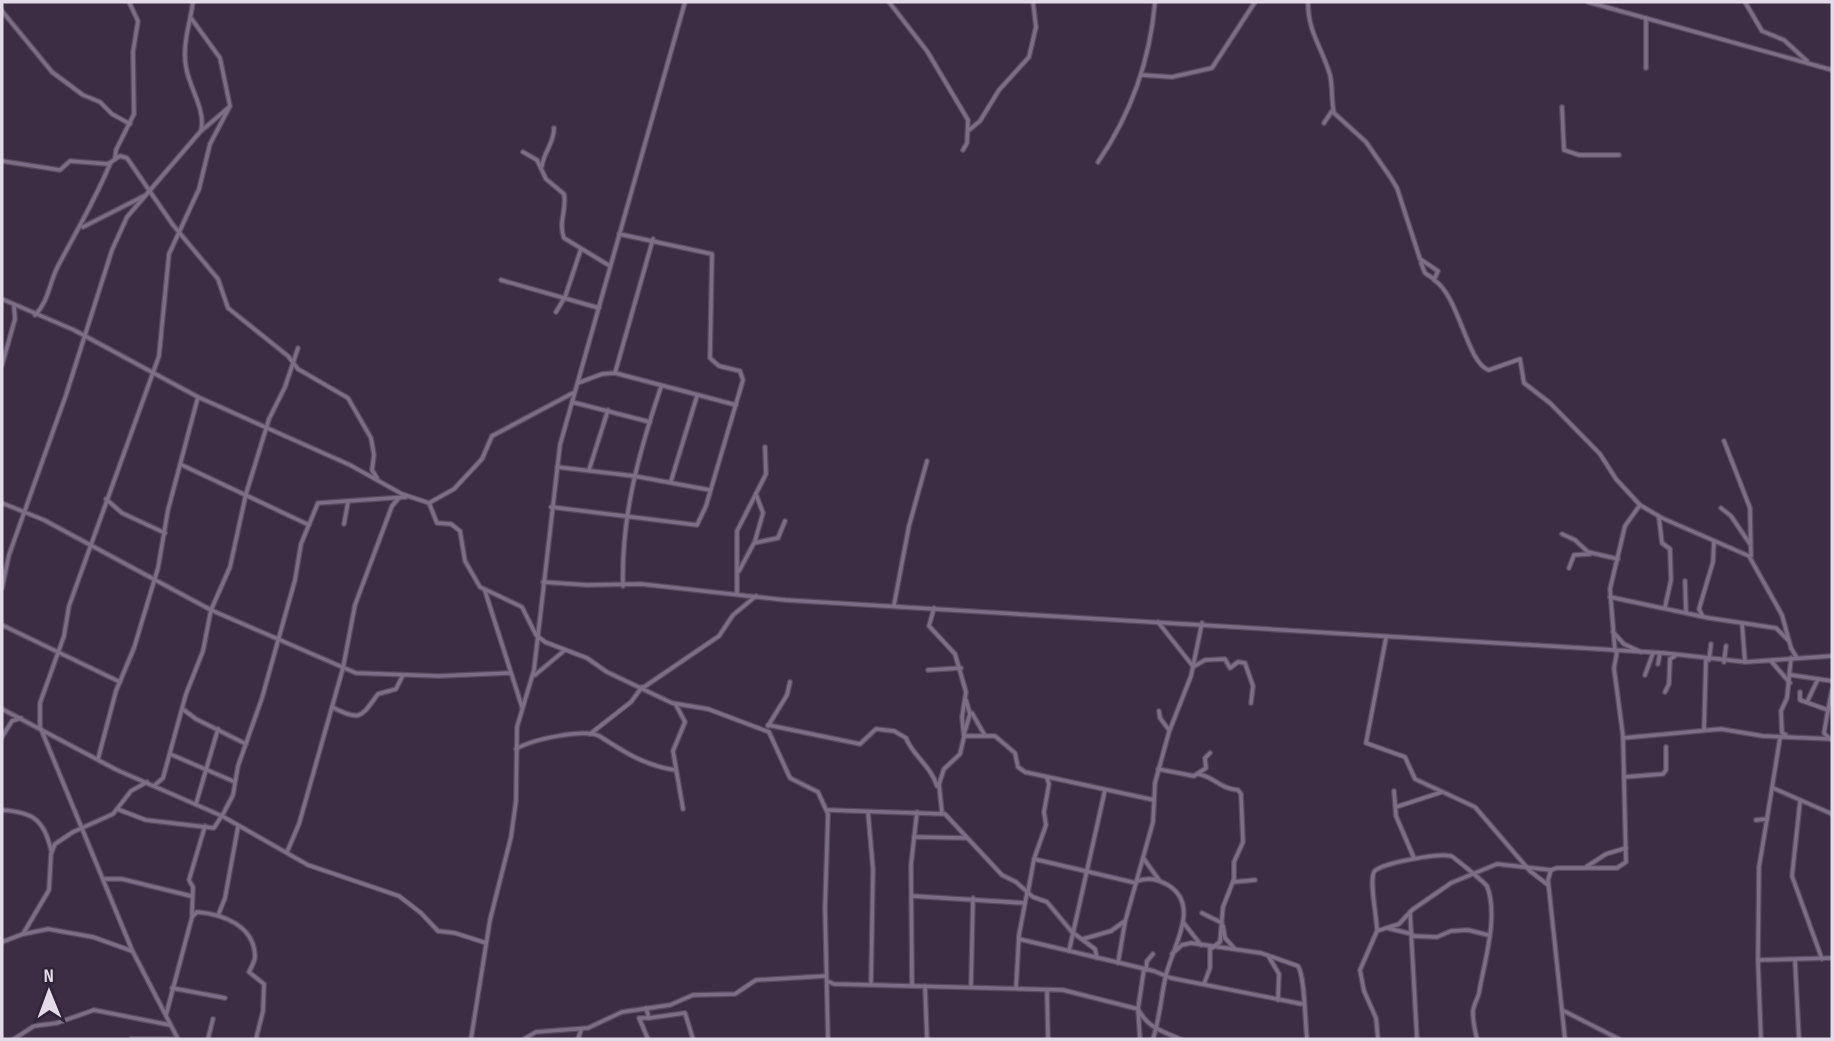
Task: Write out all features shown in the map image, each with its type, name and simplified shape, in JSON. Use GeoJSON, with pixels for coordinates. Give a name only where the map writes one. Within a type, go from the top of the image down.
{"type":"FeatureCollection","features":[{"type":"Feature","properties":{"kind":"street"},"geometry":{"type":"LineString","coordinates":[[115,159],[116,150],[134,114],[133,52],[138,21],[128,2]]}},
{"type":"Feature","properties":{"kind":"street"},"geometry":{"type":"LineString","coordinates":[[193,2],[185,37],[185,64],[202,119],[200,132]]}},
{"type":"Feature","properties":{"kind":"street"},"geometry":{"type":"LineString","coordinates":[[471,1039],[486,943],[511,837],[516,801],[517,724],[533,677],[556,467],[618,234],[685,2]]}},
{"type":"Feature","properties":{"kind":"street"},"geometry":{"type":"LineString","coordinates":[[889,2],[927,51],[968,120],[963,150]]}},
{"type":"Feature","properties":{"kind":"street"},"geometry":{"type":"LineString","coordinates":[[968,131],[980,121],[999,90],[1029,57],[1036,27],[1033,2]]}},
{"type":"Feature","properties":{"kind":"street"},"geometry":{"type":"LineString","coordinates":[[1098,162],[1120,130],[1142,75],[1155,2]]}},
{"type":"Feature","properties":{"kind":"street"},"geometry":{"type":"LineString","coordinates":[[1142,75],[1172,77],[1212,68],[1255,2]]}},
{"type":"Feature","properties":{"kind":"street"},"geometry":{"type":"LineString","coordinates":[[1308,2],[1310,29],[1330,74],[1333,109],[1337,117],[1366,142],[1397,188],[1425,272],[1434,279],[1452,303],[1478,363],[1489,370],[1520,359],[1524,383],[1550,403],[1591,444],[1640,505],[1714,541],[1730,545],[1751,558]]}},
{"type":"Feature","properties":{"kind":"street"},"geometry":{"type":"LineString","coordinates":[[1588,2],[1609,4],[1646,18],[1832,70]]}},
{"type":"Feature","properties":{"kind":"street"},"geometry":{"type":"LineString","coordinates":[[1745,2],[1762,31],[1780,37],[1808,63]]}},
{"type":"Feature","properties":{"kind":"street"},"geometry":{"type":"LineString","coordinates":[[2,11],[52,72],[82,95],[100,102],[112,114],[130,124]]}},
{"type":"Feature","properties":{"kind":"street"},"geometry":{"type":"LineString","coordinates":[[131,1039],[178,1039],[133,951],[40,727],[38,711],[64,636],[69,606],[160,354],[169,254],[200,189],[209,146],[229,107],[220,58],[191,18]]}},
{"type":"Feature","properties":{"kind":"street"},"geometry":{"type":"LineString","coordinates":[[1646,18],[1646,68]]}},
{"type":"Feature","properties":{"kind":"street"},"geometry":{"type":"LineString","coordinates":[[2,588],[9,555],[112,250],[128,216],[149,195],[200,132],[229,107]]}},
{"type":"Feature","properties":{"kind":"street"},"geometry":{"type":"LineString","coordinates":[[1562,107],[1564,150],[1579,155],[1619,155]]}},
{"type":"Feature","properties":{"kind":"street"},"geometry":{"type":"LineString","coordinates":[[1324,123],[1333,109]]}},
{"type":"Feature","properties":{"kind":"street"},"geometry":{"type":"LineString","coordinates":[[542,168],[545,153],[552,143],[554,128]]}},
{"type":"Feature","properties":{"kind":"street"},"geometry":{"type":"LineString","coordinates":[[523,152],[533,157],[550,183],[564,194],[565,209],[560,227],[564,238],[610,266]]}},
{"type":"Feature","properties":{"kind":"street"},"geometry":{"type":"LineString","coordinates":[[35,315],[44,303],[56,270],[79,231],[110,164],[115,159],[125,157],[132,163],[149,195],[221,284],[228,308],[293,363],[344,394],[357,411],[374,448],[373,474],[381,482]]}},
{"type":"Feature","properties":{"kind":"street"},"geometry":{"type":"LineString","coordinates":[[2,161],[59,170],[70,162],[110,164]]}},
{"type":"Feature","properties":{"kind":"street"},"geometry":{"type":"LineString","coordinates":[[79,231],[135,198],[149,195]]}},
{"type":"Feature","properties":{"kind":"street"},"geometry":{"type":"LineString","coordinates":[[551,507],[694,526],[699,523],[736,405],[743,373],[714,363],[710,354],[714,275],[712,254],[653,239],[618,234]]}},
{"type":"Feature","properties":{"kind":"street"},"geometry":{"type":"LineString","coordinates":[[615,373],[653,239]]}},
{"type":"Feature","properties":{"kind":"street"},"geometry":{"type":"LineString","coordinates":[[556,312],[565,297],[581,249]]}},
{"type":"Feature","properties":{"kind":"street"},"geometry":{"type":"LineString","coordinates":[[1421,261],[1438,270],[1434,279]]}},
{"type":"Feature","properties":{"kind":"street"},"geometry":{"type":"LineString","coordinates":[[501,280],[598,308]]}},
{"type":"Feature","properties":{"kind":"street"},"geometry":{"type":"LineString","coordinates":[[2,299],[66,327],[198,397],[350,464],[409,496],[429,503],[443,498],[454,489],[481,459],[492,436],[575,392]]}},
{"type":"Feature","properties":{"kind":"street"},"geometry":{"type":"LineString","coordinates":[[2,365],[15,318],[14,306]]}},
{"type":"Feature","properties":{"kind":"street"},"geometry":{"type":"LineString","coordinates":[[163,789],[162,780],[184,709],[186,694],[203,651],[211,610],[230,567],[246,494],[267,427],[298,348]]}},
{"type":"Feature","properties":{"kind":"street"},"geometry":{"type":"LineString","coordinates":[[578,383],[602,374],[615,373],[697,397],[736,405]]}},
{"type":"Feature","properties":{"kind":"street"},"geometry":{"type":"LineString","coordinates":[[623,586],[626,515],[634,476],[662,387]]}},
{"type":"Feature","properties":{"kind":"street"},"geometry":{"type":"LineString","coordinates":[[97,759],[158,568],[174,486],[182,465],[198,397]]}},
{"type":"Feature","properties":{"kind":"street"},"geometry":{"type":"LineString","coordinates":[[671,482],[697,397]]}},
{"type":"Feature","properties":{"kind":"street"},"geometry":{"type":"LineString","coordinates":[[572,402],[650,422]]}},
{"type":"Feature","properties":{"kind":"street"},"geometry":{"type":"LineString","coordinates":[[589,470],[608,410]]}},
{"type":"Feature","properties":{"kind":"street"},"geometry":{"type":"LineString","coordinates":[[1724,441],[1732,454],[1740,487],[1750,508],[1751,558],[1782,615],[1794,658],[1781,711],[1782,734],[1790,736]]}},
{"type":"Feature","properties":{"kind":"street"},"geometry":{"type":"LineString","coordinates":[[737,594],[737,531],[766,474],[765,447]]}},
{"type":"Feature","properties":{"kind":"street"},"geometry":{"type":"LineString","coordinates":[[894,605],[909,526],[927,461]]}},
{"type":"Feature","properties":{"kind":"street"},"geometry":{"type":"LineString","coordinates":[[182,465],[309,525]]}},
{"type":"Feature","properties":{"kind":"street"},"geometry":{"type":"LineString","coordinates":[[556,467],[634,476],[710,489]]}},
{"type":"Feature","properties":{"kind":"street"},"geometry":{"type":"LineString","coordinates":[[738,573],[754,543],[763,517],[761,502],[756,494]]}},
{"type":"Feature","properties":{"kind":"street"},"geometry":{"type":"LineString","coordinates":[[117,809],[146,820],[215,827],[235,782],[295,580],[301,544],[319,502],[398,499],[409,496]]}},
{"type":"Feature","properties":{"kind":"street"},"geometry":{"type":"LineString","coordinates":[[106,499],[122,513],[165,533]]}},
{"type":"Feature","properties":{"kind":"street"},"geometry":{"type":"LineString","coordinates":[[287,852],[299,824],[343,668],[355,605],[392,506],[398,499]]}},
{"type":"Feature","properties":{"kind":"street"},"geometry":{"type":"LineString","coordinates":[[344,524],[348,502]]}},
{"type":"Feature","properties":{"kind":"street"},"geometry":{"type":"LineString","coordinates":[[2,503],[44,520],[211,610],[278,637],[343,668],[361,674],[510,673]]}},
{"type":"Feature","properties":{"kind":"street"},"geometry":{"type":"LineString","coordinates":[[429,503],[437,523],[451,524],[460,531],[467,567],[485,591],[523,709]]}},
{"type":"Feature","properties":{"kind":"street"},"geometry":{"type":"LineString","coordinates":[[1377,931],[1399,925],[1410,912],[1444,887],[1497,864],[1551,870],[1621,867],[1626,862],[1623,738],[1610,597],[1627,521],[1640,505]]}},
{"type":"Feature","properties":{"kind":"street"},"geometry":{"type":"LineString","coordinates":[[1721,508],[1731,516],[1750,544]]}},
{"type":"Feature","properties":{"kind":"street"},"geometry":{"type":"LineString","coordinates":[[1658,516],[1662,542],[1670,549],[1671,558],[1666,608]]}},
{"type":"Feature","properties":{"kind":"street"},"geometry":{"type":"LineString","coordinates":[[754,543],[778,538],[785,521]]}},
{"type":"Feature","properties":{"kind":"street"},"geometry":{"type":"LineString","coordinates":[[1563,534],[1592,554]]}},
{"type":"Feature","properties":{"kind":"street"},"geometry":{"type":"LineString","coordinates":[[1703,616],[1699,609],[1713,562],[1714,541]]}},
{"type":"Feature","properties":{"kind":"street"},"geometry":{"type":"LineString","coordinates":[[1569,568],[1574,555],[1592,554],[1618,559]]}},
{"type":"Feature","properties":{"kind":"street"},"geometry":{"type":"LineString","coordinates":[[1685,581],[1686,612]]}},
{"type":"Feature","properties":{"kind":"street"},"geometry":{"type":"LineString","coordinates":[[543,582],[623,586],[640,584],[756,596],[1202,623],[1386,638],[1677,654],[1724,662],[1832,656]]}},
{"type":"Feature","properties":{"kind":"street"},"geometry":{"type":"LineString","coordinates":[[485,591],[506,597],[522,607],[536,635],[587,658],[613,676],[643,687],[675,704],[708,709],[766,727],[860,744],[876,729],[894,731],[906,738],[910,749],[921,757],[938,789],[942,813],[1002,875],[1047,902],[1072,932],[1095,949],[1097,958]]}},
{"type":"Feature","properties":{"kind":"street"},"geometry":{"type":"LineString","coordinates":[[590,734],[631,702],[643,687],[719,636],[733,615],[756,596]]}},
{"type":"Feature","properties":{"kind":"street"},"geometry":{"type":"LineString","coordinates":[[1610,597],[1742,624],[1776,628],[1789,641]]}},
{"type":"Feature","properties":{"kind":"street"},"geometry":{"type":"LineString","coordinates":[[934,608],[929,626],[955,654],[961,668],[970,712],[984,735]]}},
{"type":"Feature","properties":{"kind":"street"},"geometry":{"type":"LineString","coordinates":[[1158,622],[1191,667]]}},
{"type":"Feature","properties":{"kind":"street"},"geometry":{"type":"LineString","coordinates":[[1118,963],[1125,921],[1144,859],[1158,769],[1191,667],[1202,623]]}},
{"type":"Feature","properties":{"kind":"street"},"geometry":{"type":"LineString","coordinates":[[1742,624],[1745,662]]}},
{"type":"Feature","properties":{"kind":"street"},"geometry":{"type":"LineString","coordinates":[[2,625],[120,682]]}},
{"type":"Feature","properties":{"kind":"street"},"geometry":{"type":"LineString","coordinates":[[1612,630],[1624,644],[1644,653]]}},
{"type":"Feature","properties":{"kind":"street"},"geometry":{"type":"LineString","coordinates":[[1386,638],[1365,742],[1405,757],[1417,781],[1468,802],[1480,812],[1526,866],[1548,885]]}},
{"type":"Feature","properties":{"kind":"street"},"geometry":{"type":"LineString","coordinates":[[1704,730],[1711,644]]}},
{"type":"Feature","properties":{"kind":"street"},"geometry":{"type":"LineString","coordinates":[[1724,662],[1726,646]]}},
{"type":"Feature","properties":{"kind":"street"},"geometry":{"type":"LineString","coordinates":[[533,677],[565,650]]}},
{"type":"Feature","properties":{"kind":"street"},"geometry":{"type":"LineString","coordinates":[[1645,675],[1653,653]]}},
{"type":"Feature","properties":{"kind":"street"},"geometry":{"type":"LineString","coordinates":[[1658,664],[1660,653]]}},
{"type":"Feature","properties":{"kind":"street"},"geometry":{"type":"LineString","coordinates":[[1665,692],[1669,684],[1670,659],[1677,654]]}},
{"type":"Feature","properties":{"kind":"street"},"geometry":{"type":"LineString","coordinates":[[1191,667],[1212,659],[1224,659],[1230,668],[1238,662],[1245,663],[1253,686],[1251,703]]}},
{"type":"Feature","properties":{"kind":"street"},"geometry":{"type":"LineString","coordinates":[[1771,661],[1790,683]]}},
{"type":"Feature","properties":{"kind":"street"},"geometry":{"type":"LineString","coordinates":[[928,670],[961,668]]}},
{"type":"Feature","properties":{"kind":"street"},"geometry":{"type":"LineString","coordinates":[[331,707],[349,715],[361,716],[368,712],[377,694],[396,688],[403,675]]}},
{"type":"Feature","properties":{"kind":"street"},"geometry":{"type":"LineString","coordinates":[[1791,675],[1832,681]]}},
{"type":"Feature","properties":{"kind":"street"},"geometry":{"type":"LineString","coordinates":[[1807,702],[1818,679]]}},
{"type":"Feature","properties":{"kind":"street"},"geometry":{"type":"LineString","coordinates":[[766,727],[787,695],[790,682]]}},
{"type":"Feature","properties":{"kind":"street"},"geometry":{"type":"LineString","coordinates":[[1832,690],[1824,733],[1832,739]]}},
{"type":"Feature","properties":{"kind":"street"},"geometry":{"type":"LineString","coordinates":[[1800,692],[1799,699],[1828,710]]}},
{"type":"Feature","properties":{"kind":"street"},"geometry":{"type":"LineString","coordinates":[[964,735],[962,713],[966,699]]}},
{"type":"Feature","properties":{"kind":"street"},"geometry":{"type":"LineString","coordinates":[[675,704],[683,714],[685,727],[674,748],[675,770],[683,795],[683,809]]}},
{"type":"Feature","properties":{"kind":"street"},"geometry":{"type":"LineString","coordinates":[[2,709],[28,718],[97,759],[221,816],[313,868],[400,896],[428,918],[438,931],[486,943]]}},
{"type":"Feature","properties":{"kind":"street"},"geometry":{"type":"LineString","coordinates":[[184,709],[246,744]]}},
{"type":"Feature","properties":{"kind":"street"},"geometry":{"type":"LineString","coordinates":[[2,737],[12,721],[28,718],[38,711]]}},
{"type":"Feature","properties":{"kind":"street"},"geometry":{"type":"LineString","coordinates":[[1159,711],[1160,718],[1169,732]]}},
{"type":"Feature","properties":{"kind":"street"},"geometry":{"type":"LineString","coordinates":[[938,789],[944,769],[960,754],[970,712]]}},
{"type":"Feature","properties":{"kind":"street"},"geometry":{"type":"LineString","coordinates":[[766,727],[773,736],[790,778],[818,792],[827,810],[828,1039]]}},
{"type":"Feature","properties":{"kind":"street"},"geometry":{"type":"LineString","coordinates":[[196,804],[218,729]]}},
{"type":"Feature","properties":{"kind":"street"},"geometry":{"type":"LineString","coordinates":[[1623,738],[1721,729],[1780,737],[1832,739]]}},
{"type":"Feature","properties":{"kind":"street"},"geometry":{"type":"LineString","coordinates":[[516,749],[547,738],[590,734],[601,737],[615,748],[655,767],[675,770]]}},
{"type":"Feature","properties":{"kind":"street"},"geometry":{"type":"LineString","coordinates":[[964,735],[995,736],[1015,753],[1020,770],[1154,800]]}},
{"type":"Feature","properties":{"kind":"street"},"geometry":{"type":"LineString","coordinates":[[1761,1039],[1757,960],[1759,867],[1780,737]]}},
{"type":"Feature","properties":{"kind":"street"},"geometry":{"type":"LineString","coordinates":[[1624,777],[1663,774],[1666,770],[1666,747]]}},
{"type":"Feature","properties":{"kind":"street"},"geometry":{"type":"LineString","coordinates":[[1197,775],[1206,768],[1205,758],[1210,753]]}},
{"type":"Feature","properties":{"kind":"street"},"geometry":{"type":"LineString","coordinates":[[170,754],[235,782]]}},
{"type":"Feature","properties":{"kind":"street"},"geometry":{"type":"LineString","coordinates":[[1158,769],[1188,776],[1209,777],[1222,788],[1240,792],[1243,842],[1234,862],[1233,882],[1223,907],[1220,942],[1211,948]]}},
{"type":"Feature","properties":{"kind":"street"},"geometry":{"type":"LineString","coordinates":[[1016,988],[1024,903],[1034,859],[1046,825],[1044,812],[1049,784],[1046,777]]}},
{"type":"Feature","properties":{"kind":"street"},"geometry":{"type":"LineString","coordinates":[[155,785],[162,780]]}},
{"type":"Feature","properties":{"kind":"street"},"geometry":{"type":"LineString","coordinates":[[51,853],[54,846],[65,836],[84,829],[117,809],[136,786],[149,782]]}},
{"type":"Feature","properties":{"kind":"street"},"geometry":{"type":"LineString","coordinates":[[1773,788],[1832,814]]}},
{"type":"Feature","properties":{"kind":"street"},"geometry":{"type":"LineString","coordinates":[[1069,951],[1105,790]]}},
{"type":"Feature","properties":{"kind":"street"},"geometry":{"type":"LineString","coordinates":[[1394,791],[1395,807],[1408,849],[1415,859]]}},
{"type":"Feature","properties":{"kind":"street"},"geometry":{"type":"LineString","coordinates":[[1395,807],[1444,791]]}},
{"type":"Feature","properties":{"kind":"street"},"geometry":{"type":"LineString","coordinates":[[1800,802],[1792,876],[1822,959]]}},
{"type":"Feature","properties":{"kind":"street"},"geometry":{"type":"LineString","coordinates":[[2,810],[25,812],[35,818],[44,830],[51,853],[50,890],[22,934]]}},
{"type":"Feature","properties":{"kind":"street"},"geometry":{"type":"LineString","coordinates":[[827,810],[942,813]]}},
{"type":"Feature","properties":{"kind":"street"},"geometry":{"type":"LineString","coordinates":[[868,812],[873,869],[872,983]]}},
{"type":"Feature","properties":{"kind":"street"},"geometry":{"type":"LineString","coordinates":[[912,984],[912,896],[917,812]]}},
{"type":"Feature","properties":{"kind":"street"},"geometry":{"type":"LineString","coordinates":[[1756,820],[1767,819]]}},
{"type":"Feature","properties":{"kind":"street"},"geometry":{"type":"LineString","coordinates":[[166,1017],[192,917],[193,887],[189,880],[205,826]]}},
{"type":"Feature","properties":{"kind":"street"},"geometry":{"type":"LineString","coordinates":[[217,914],[224,906],[238,827]]}},
{"type":"Feature","properties":{"kind":"street"},"geometry":{"type":"LineString","coordinates":[[914,837],[969,838]]}},
{"type":"Feature","properties":{"kind":"street"},"geometry":{"type":"LineString","coordinates":[[1584,868],[1606,854],[1627,847]]}},
{"type":"Feature","properties":{"kind":"street"},"geometry":{"type":"LineString","coordinates":[[1378,1039],[1376,1018],[1364,991],[1360,970],[1377,931],[1373,874],[1380,866],[1415,859],[1453,856],[1488,888],[1489,935],[1473,1013],[1477,1039]]}},
{"type":"Feature","properties":{"kind":"street"},"geometry":{"type":"LineString","coordinates":[[1034,859],[1137,882],[1149,877],[1159,880]]}},
{"type":"Feature","properties":{"kind":"street"},"geometry":{"type":"LineString","coordinates":[[1144,859],[1159,880],[1182,898],[1182,922],[1165,976],[1153,1039]]}},
{"type":"Feature","properties":{"kind":"street"},"geometry":{"type":"LineString","coordinates":[[1551,870],[1548,885],[1564,1039]]}},
{"type":"Feature","properties":{"kind":"street"},"geometry":{"type":"LineString","coordinates":[[105,879],[122,879],[192,896]]}},
{"type":"Feature","properties":{"kind":"street"},"geometry":{"type":"LineString","coordinates":[[1233,882],[1255,880]]}},
{"type":"Feature","properties":{"kind":"street"},"geometry":{"type":"LineString","coordinates":[[912,896],[1024,903]]}},
{"type":"Feature","properties":{"kind":"street"},"geometry":{"type":"LineString","coordinates":[[971,986],[973,898]]}},
{"type":"Feature","properties":{"kind":"street"},"geometry":{"type":"LineString","coordinates":[[192,917],[197,912],[217,914],[228,918],[244,930],[254,953],[249,972],[264,987],[263,1011],[256,1039]]}},
{"type":"Feature","properties":{"kind":"street"},"geometry":{"type":"LineString","coordinates":[[1410,912],[1417,1039]]}},
{"type":"Feature","properties":{"kind":"street"},"geometry":{"type":"LineString","coordinates":[[1202,913],[1222,923]]}},
{"type":"Feature","properties":{"kind":"street"},"geometry":{"type":"LineString","coordinates":[[1083,939],[1111,930],[1125,921]]}},
{"type":"Feature","properties":{"kind":"street"},"geometry":{"type":"LineString","coordinates":[[1182,922],[1202,946]]}},
{"type":"Feature","properties":{"kind":"street"},"geometry":{"type":"LineString","coordinates":[[1222,923],[1225,938],[1236,950]]}},
{"type":"Feature","properties":{"kind":"street"},"geometry":{"type":"LineString","coordinates":[[1387,928],[1412,935],[1437,937],[1451,931],[1468,930],[1489,935]]}},
{"type":"Feature","properties":{"kind":"street"},"geometry":{"type":"LineString","coordinates":[[2,942],[22,934],[48,929],[93,937],[133,951]]}},
{"type":"Feature","properties":{"kind":"street"},"geometry":{"type":"LineString","coordinates":[[1019,939],[1165,976],[1302,1004]]}},
{"type":"Feature","properties":{"kind":"street"},"geometry":{"type":"LineString","coordinates":[[1172,954],[1187,943],[1268,955],[1298,966],[1304,981],[1302,1004],[1307,1039]]}},
{"type":"Feature","properties":{"kind":"street"},"geometry":{"type":"LineString","coordinates":[[1204,984],[1210,968],[1211,948]]}},
{"type":"Feature","properties":{"kind":"street"},"geometry":{"type":"LineString","coordinates":[[1140,1039],[1139,1009],[1147,961],[1153,954]]}},
{"type":"Feature","properties":{"kind":"street"},"geometry":{"type":"LineString","coordinates":[[1268,955],[1279,974],[1278,1000]]}},
{"type":"Feature","properties":{"kind":"street"},"geometry":{"type":"LineString","coordinates":[[1757,960],[1832,958]]}},
{"type":"Feature","properties":{"kind":"street"},"geometry":{"type":"LineString","coordinates":[[1794,960],[1799,1039]]}},
{"type":"Feature","properties":{"kind":"street"},"geometry":{"type":"LineString","coordinates":[[524,1039],[536,1031],[567,1027],[581,1030],[634,1009],[670,1005],[695,995],[734,994],[756,980],[826,978],[834,984],[912,984],[1079,992],[1139,1009]]}},
{"type":"Feature","properties":{"kind":"street"},"geometry":{"type":"LineString","coordinates":[[925,986],[928,1039]]}},
{"type":"Feature","properties":{"kind":"street"},"geometry":{"type":"LineString","coordinates":[[172,988],[225,998]]}},
{"type":"Feature","properties":{"kind":"street"},"geometry":{"type":"LineString","coordinates":[[1047,990],[1048,1039]]}},
{"type":"Feature","properties":{"kind":"street"},"geometry":{"type":"LineString","coordinates":[[646,1008],[649,1018]]}},
{"type":"Feature","properties":{"kind":"street"},"geometry":{"type":"LineString","coordinates":[[634,1009],[648,1039]]}},
{"type":"Feature","properties":{"kind":"street"},"geometry":{"type":"LineString","coordinates":[[1139,1009],[1143,1019],[1156,1030],[1180,1039]]}},
{"type":"Feature","properties":{"kind":"street"},"geometry":{"type":"LineString","coordinates":[[14,1039],[34,1026],[57,1023],[94,1010],[170,1025]]}},
{"type":"Feature","properties":{"kind":"street"},"geometry":{"type":"LineString","coordinates":[[1562,1010],[1619,1039]]}},
{"type":"Feature","properties":{"kind":"street"},"geometry":{"type":"LineString","coordinates":[[639,1018],[685,1013],[692,1039]]}},
{"type":"Feature","properties":{"kind":"street"},"geometry":{"type":"LineString","coordinates":[[208,1039],[213,1019]]}},
{"type":"Feature","properties":{"kind":"street"},"geometry":{"type":"LineString","coordinates":[[578,1039],[581,1030]]}}]}
